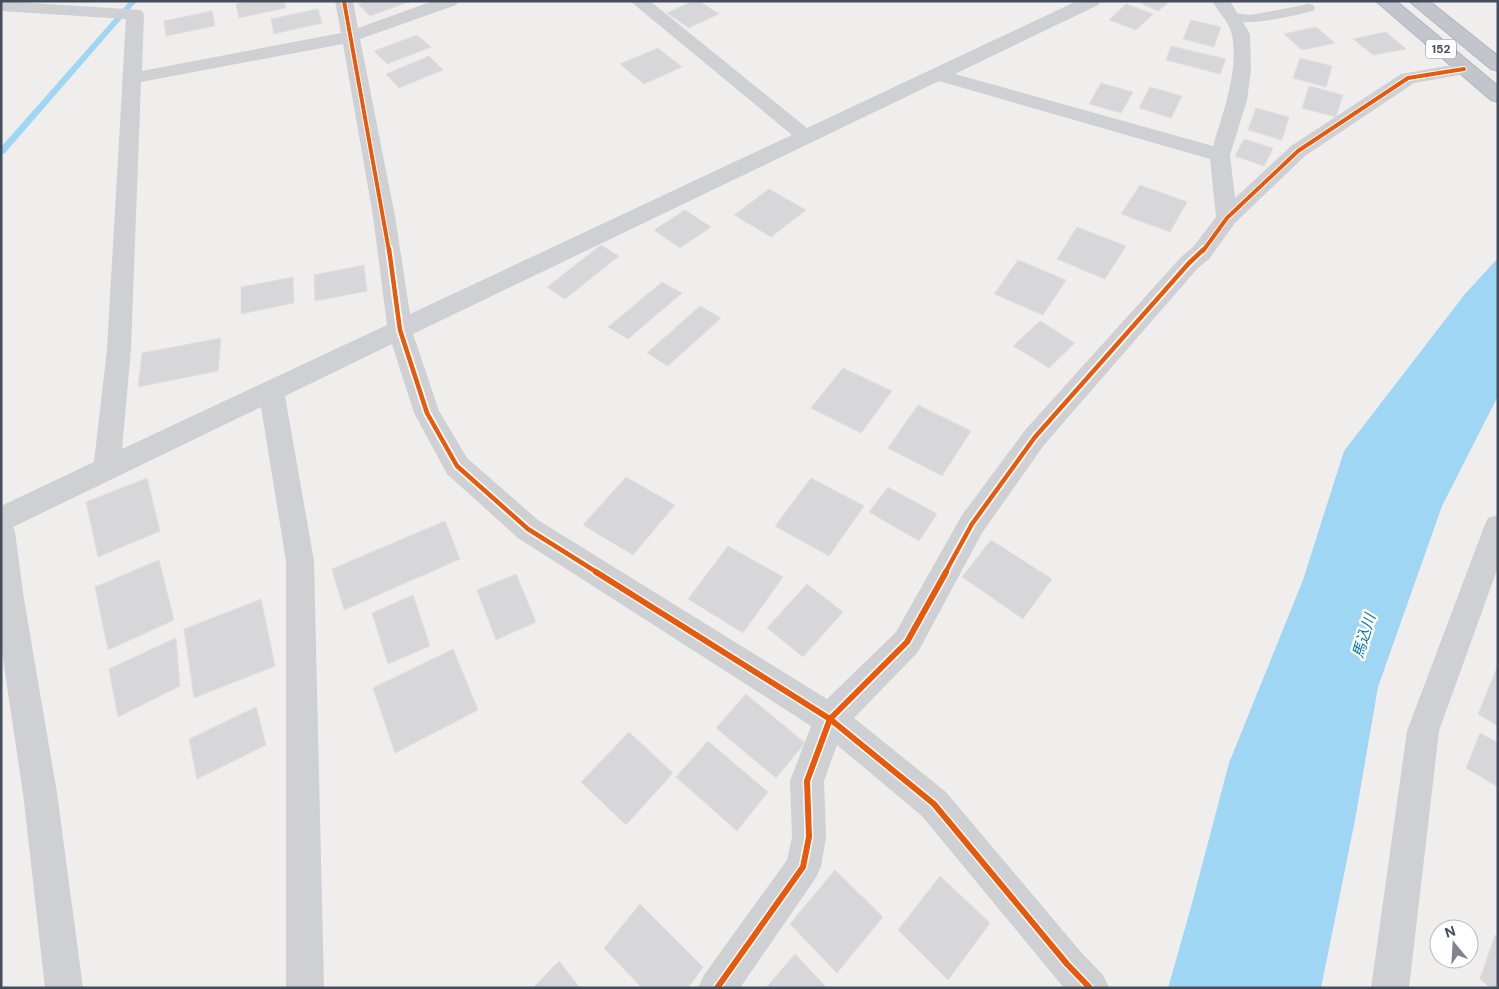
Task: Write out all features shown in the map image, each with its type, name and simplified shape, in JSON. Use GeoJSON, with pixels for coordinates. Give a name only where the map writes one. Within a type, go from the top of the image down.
{"type":"FeatureCollection","features":[{"type":"Feature","properties":{"kind":"highway","name":"152"},"geometry":{"type":"LineString","coordinates":[[1385,1],[1498,96]]}},
{"type":"Feature","properties":{"kind":"highway","name":"152"},"geometry":{"type":"LineString","coordinates":[[1418,1],[1498,65]]}},
{"type":"Feature","properties":{"kind":"street"},"geometry":{"type":"LineString","coordinates":[[344,1],[384,216],[400,330],[427,413],[456,466],[528,529],[830,719],[934,804],[1079,976]]}},
{"type":"Feature","properties":{"kind":"street"},"geometry":{"type":"LineString","coordinates":[[133,78],[350,37],[450,1]]}},
{"type":"Feature","properties":{"kind":"street"},"geometry":{"type":"LineString","coordinates":[[639,1],[805,136]]}},
{"type":"Feature","properties":{"kind":"street"},"geometry":{"type":"LineString","coordinates":[[1,519],[1092,1]]}},
{"type":"Feature","properties":{"kind":"street"},"geometry":{"type":"LineString","coordinates":[[1,6],[123,9],[133,78],[119,349],[107,468]]}},
{"type":"Feature","properties":{"kind":"street"},"geometry":{"type":"LineString","coordinates":[[1226,9],[1241,34],[1242,70],[1237,100],[1220,155],[1227,218]]}},
{"type":"Feature","properties":{"kind":"street"},"geometry":{"type":"LineString","coordinates":[[717,988],[803,867],[809,837],[806,781],[830,719],[907,642],[972,524],[1035,437],[1189,262],[1201,253],[1227,218],[1298,151],[1408,78],[1464,68]]}},
{"type":"Feature","properties":{"kind":"street"},"geometry":{"type":"LineString","coordinates":[[939,75],[1220,155]]}},
{"type":"Feature","properties":{"kind":"street"},"geometry":{"type":"LineString","coordinates":[[271,391],[300,561],[305,988]]}},
{"type":"Feature","properties":{"kind":"street"},"geometry":{"type":"LineString","coordinates":[[1390,988],[1423,731],[1498,527]]}},
{"type":"Feature","properties":{"kind":"street"},"geometry":{"type":"LineString","coordinates":[[1,532],[9,599],[40,792],[64,988]]}},
{"type":"Feature","properties":{"kind":"lane"},"geometry":{"type":"LineString","coordinates":[[1226,9],[1258,18],[1309,8]]}},
{"type":"Feature","properties":{"kind":"water","name":"馬込川"},"geometry":{"type":"Polygon","coordinates":[[[1498,258],[1498,396],[1442,506],[1378,687],[1355,820],[1321,988],[1168,988],[1229,763],[1303,580],[1344,451],[1465,294],[1498,258]]]}},
{"type":"Feature","properties":{"kind":"building"},"geometry":{"type":"Polygon","coordinates":[[[250,1],[284,1],[286,8],[239,18],[236,4],[250,1]]]}},
{"type":"Feature","properties":{"kind":"building"},"geometry":{"type":"Polygon","coordinates":[[[366,1],[411,1],[370,16],[358,4],[366,1]]]}},
{"type":"Feature","properties":{"kind":"building"},"geometry":{"type":"Polygon","coordinates":[[[693,1],[699,1],[719,14],[689,28],[667,13],[693,1]]]}},
{"type":"Feature","properties":{"kind":"building"},"geometry":{"type":"Polygon","coordinates":[[[1136,1],[1170,1],[1158,11],[1136,1]]]}},
{"type":"Feature","properties":{"kind":"building"},"geometry":{"type":"Polygon","coordinates":[[[1126,4],[1153,14],[1136,30],[1109,20],[1126,4]]]}},
{"type":"Feature","properties":{"kind":"building"},"geometry":{"type":"Polygon","coordinates":[[[318,9],[322,23],[274,34],[271,19],[318,9]]]}},
{"type":"Feature","properties":{"kind":"building"},"geometry":{"type":"Polygon","coordinates":[[[212,11],[215,26],[166,36],[164,21],[212,11]]]}},
{"type":"Feature","properties":{"kind":"building"},"geometry":{"type":"Polygon","coordinates":[[[1191,20],[1221,27],[1214,47],[1183,39],[1191,20]]]}},
{"type":"Feature","properties":{"kind":"building"},"geometry":{"type":"Polygon","coordinates":[[[1316,27],[1335,43],[1302,50],[1284,34],[1316,27]]]}},
{"type":"Feature","properties":{"kind":"building"},"geometry":{"type":"Polygon","coordinates":[[[1386,32],[1406,49],[1373,55],[1353,39],[1386,32]]]}},
{"type":"Feature","properties":{"kind":"building"},"geometry":{"type":"Polygon","coordinates":[[[417,35],[431,47],[387,64],[374,51],[417,35]]]}},
{"type":"Feature","properties":{"kind":"building"},"geometry":{"type":"Polygon","coordinates":[[[1171,46],[1226,59],[1220,74],[1166,60],[1171,46]]]}},
{"type":"Feature","properties":{"kind":"building"},"geometry":{"type":"Polygon","coordinates":[[[658,48],[682,67],[644,84],[620,64],[658,48]]]}},
{"type":"Feature","properties":{"kind":"building"},"geometry":{"type":"Polygon","coordinates":[[[429,56],[443,70],[399,88],[386,74],[429,56]]]}},
{"type":"Feature","properties":{"kind":"building"},"geometry":{"type":"Polygon","coordinates":[[[1300,58],[1332,66],[1326,87],[1293,78],[1300,58]]]}},
{"type":"Feature","properties":{"kind":"building"},"geometry":{"type":"Polygon","coordinates":[[[1101,83],[1133,92],[1121,113],[1089,104],[1101,83]]]}},
{"type":"Feature","properties":{"kind":"building"},"geometry":{"type":"Polygon","coordinates":[[[1309,86],[1343,95],[1336,117],[1302,108],[1309,86]]]}},
{"type":"Feature","properties":{"kind":"building"},"geometry":{"type":"Polygon","coordinates":[[[1150,87],[1182,96],[1171,118],[1139,108],[1150,87]]]}},
{"type":"Feature","properties":{"kind":"building"},"geometry":{"type":"Polygon","coordinates":[[[1256,108],[1289,117],[1282,140],[1248,130],[1256,108]]]}},
{"type":"Feature","properties":{"kind":"building"},"geometry":{"type":"Polygon","coordinates":[[[1244,139],[1273,148],[1264,166],[1235,156],[1244,139]]]}},
{"type":"Feature","properties":{"kind":"building"},"geometry":{"type":"Polygon","coordinates":[[[1140,185],[1187,202],[1170,232],[1121,214],[1140,185]]]}},
{"type":"Feature","properties":{"kind":"building"},"geometry":{"type":"Polygon","coordinates":[[[769,189],[806,210],[771,237],[734,215],[769,189]]]}},
{"type":"Feature","properties":{"kind":"building"},"geometry":{"type":"Polygon","coordinates":[[[685,210],[711,227],[680,248],[654,230],[685,210]]]}},
{"type":"Feature","properties":{"kind":"building"},"geometry":{"type":"Polygon","coordinates":[[[1077,227],[1126,246],[1105,279],[1057,259],[1077,227]]]}},
{"type":"Feature","properties":{"kind":"building"},"geometry":{"type":"Polygon","coordinates":[[[601,245],[619,256],[565,299],[547,287],[601,245]]]}},
{"type":"Feature","properties":{"kind":"building"},"geometry":{"type":"Polygon","coordinates":[[[1018,260],[1066,280],[1043,315],[994,294],[1018,260]]]}},
{"type":"Feature","properties":{"kind":"building"},"geometry":{"type":"Polygon","coordinates":[[[364,265],[367,291],[315,301],[314,275],[364,265]]]}},
{"type":"Feature","properties":{"kind":"building"},"geometry":{"type":"Polygon","coordinates":[[[293,277],[294,303],[241,314],[241,287],[293,277]]]}},
{"type":"Feature","properties":{"kind":"building"},"geometry":{"type":"Polygon","coordinates":[[[662,282],[682,293],[628,339],[608,327],[662,282]]]}},
{"type":"Feature","properties":{"kind":"building"},"geometry":{"type":"Polygon","coordinates":[[[700,306],[721,318],[668,366],[647,353],[700,306]]]}},
{"type":"Feature","properties":{"kind":"building"},"geometry":{"type":"Polygon","coordinates":[[[1040,321],[1075,343],[1049,368],[1013,346],[1040,321]]]}},
{"type":"Feature","properties":{"kind":"building"},"geometry":{"type":"Polygon","coordinates":[[[221,338],[218,371],[138,387],[142,353],[221,338]]]}},
{"type":"Feature","properties":{"kind":"building"},"geometry":{"type":"Polygon","coordinates":[[[843,368],[892,391],[861,433],[811,408],[843,368]]]}},
{"type":"Feature","properties":{"kind":"building"},"geometry":{"type":"Polygon","coordinates":[[[918,405],[971,431],[942,476],[888,448],[918,405]]]}},
{"type":"Feature","properties":{"kind":"building"},"geometry":{"type":"Polygon","coordinates":[[[626,477],[675,505],[633,555],[583,525],[626,477]]]}},
{"type":"Feature","properties":{"kind":"building"},"geometry":{"type":"Polygon","coordinates":[[[147,478],[160,531],[98,557],[86,502],[147,478]]]}},
{"type":"Feature","properties":{"kind":"building"},"geometry":{"type":"Polygon","coordinates":[[[811,478],[864,506],[829,556],[775,526],[811,478]]]}},
{"type":"Feature","properties":{"kind":"building"},"geometry":{"type":"Polygon","coordinates":[[[888,487],[937,514],[919,541],[869,512],[888,487]]]}},
{"type":"Feature","properties":{"kind":"building"},"geometry":{"type":"Polygon","coordinates":[[[445,521],[460,559],[344,610],[332,569],[445,521]]]}},
{"type":"Feature","properties":{"kind":"building"},"geometry":{"type":"Polygon","coordinates":[[[991,540],[1052,579],[1023,619],[962,577],[991,540]]]}},
{"type":"Feature","properties":{"kind":"building"},"geometry":{"type":"Polygon","coordinates":[[[728,546],[783,577],[743,633],[688,599],[728,546]]]}},
{"type":"Feature","properties":{"kind":"building"},"geometry":{"type":"Polygon","coordinates":[[[159,560],[174,620],[108,650],[95,587],[159,560]]]}},
{"type":"Feature","properties":{"kind":"building"},"geometry":{"type":"Polygon","coordinates":[[[516,574],[536,622],[496,640],[477,590],[516,574]]]}},
{"type":"Feature","properties":{"kind":"building"},"geometry":{"type":"Polygon","coordinates":[[[807,584],[843,612],[803,657],[767,628],[807,584]]]}},
{"type":"Feature","properties":{"kind":"building"},"geometry":{"type":"Polygon","coordinates":[[[413,595],[430,646],[388,664],[372,613],[413,595]]]}},
{"type":"Feature","properties":{"kind":"building"},"geometry":{"type":"Polygon","coordinates":[[[261,599],[275,666],[194,698],[184,629],[261,599]]]}},
{"type":"Feature","properties":{"kind":"building"},"geometry":{"type":"Polygon","coordinates":[[[176,638],[180,686],[118,717],[109,669],[176,638]]]}},
{"type":"Feature","properties":{"kind":"building"},"geometry":{"type":"Polygon","coordinates":[[[453,649],[478,710],[395,753],[373,688],[453,649]]]}},
{"type":"Feature","properties":{"kind":"building"},"geometry":{"type":"Polygon","coordinates":[[[1498,665],[1498,726],[1478,714],[1498,665]]]}},
{"type":"Feature","properties":{"kind":"building"},"geometry":{"type":"Polygon","coordinates":[[[746,694],[805,743],[776,778],[716,728],[746,694]]]}},
{"type":"Feature","properties":{"kind":"building"},"geometry":{"type":"Polygon","coordinates":[[[256,707],[266,745],[197,779],[189,739],[256,707]]]}},
{"type":"Feature","properties":{"kind":"building"},"geometry":{"type":"Polygon","coordinates":[[[629,732],[673,773],[626,825],[581,782],[629,732]]]}},
{"type":"Feature","properties":{"kind":"building"},"geometry":{"type":"Polygon","coordinates":[[[1480,733],[1498,743],[1498,787],[1466,768],[1480,733]]]}},
{"type":"Feature","properties":{"kind":"building"},"geometry":{"type":"Polygon","coordinates":[[[708,741],[768,792],[737,831],[676,777],[708,741]]]}},
{"type":"Feature","properties":{"kind":"building"},"geometry":{"type":"Polygon","coordinates":[[[835,870],[883,917],[837,973],[790,924],[835,870]]]}},
{"type":"Feature","properties":{"kind":"building"},"geometry":{"type":"Polygon","coordinates":[[[940,876],[990,923],[948,980],[898,930],[940,876]]]}},
{"type":"Feature","properties":{"kind":"building"},"geometry":{"type":"Polygon","coordinates":[[[640,904],[703,967],[688,988],[642,988],[604,948],[640,904]]]}},
{"type":"Feature","properties":{"kind":"building"},"geometry":{"type":"Polygon","coordinates":[[[1495,935],[1498,937],[1498,988],[1491,988],[1480,979],[1495,935]]]}},
{"type":"Feature","properties":{"kind":"building"},"geometry":{"type":"Polygon","coordinates":[[[795,954],[827,988],[766,988],[795,954]]]}},
{"type":"Feature","properties":{"kind":"building"},"geometry":{"type":"Polygon","coordinates":[[[559,961],[580,988],[533,988],[559,961]]]}},
{"type":"Feature","properties":{"kind":"waterway"},"geometry":{"type":"LineString","coordinates":[[1,152],[134,1]]}},
{"type":"Feature","properties":{"kind":"cycle path"},"geometry":{"type":"LineString","coordinates":[[344,1],[384,216],[400,330],[427,413],[457,466],[528,529],[830,719],[934,804],[1067,964],[1090,988]]}},
{"type":"Feature","properties":{"kind":"cycle path"},"geometry":{"type":"LineString","coordinates":[[717,988],[803,867],[809,837],[807,781],[830,719],[907,642],[972,524],[1035,437],[1189,263],[1201,253],[1227,218],[1298,151],[1408,78],[1464,69]]}}]}
